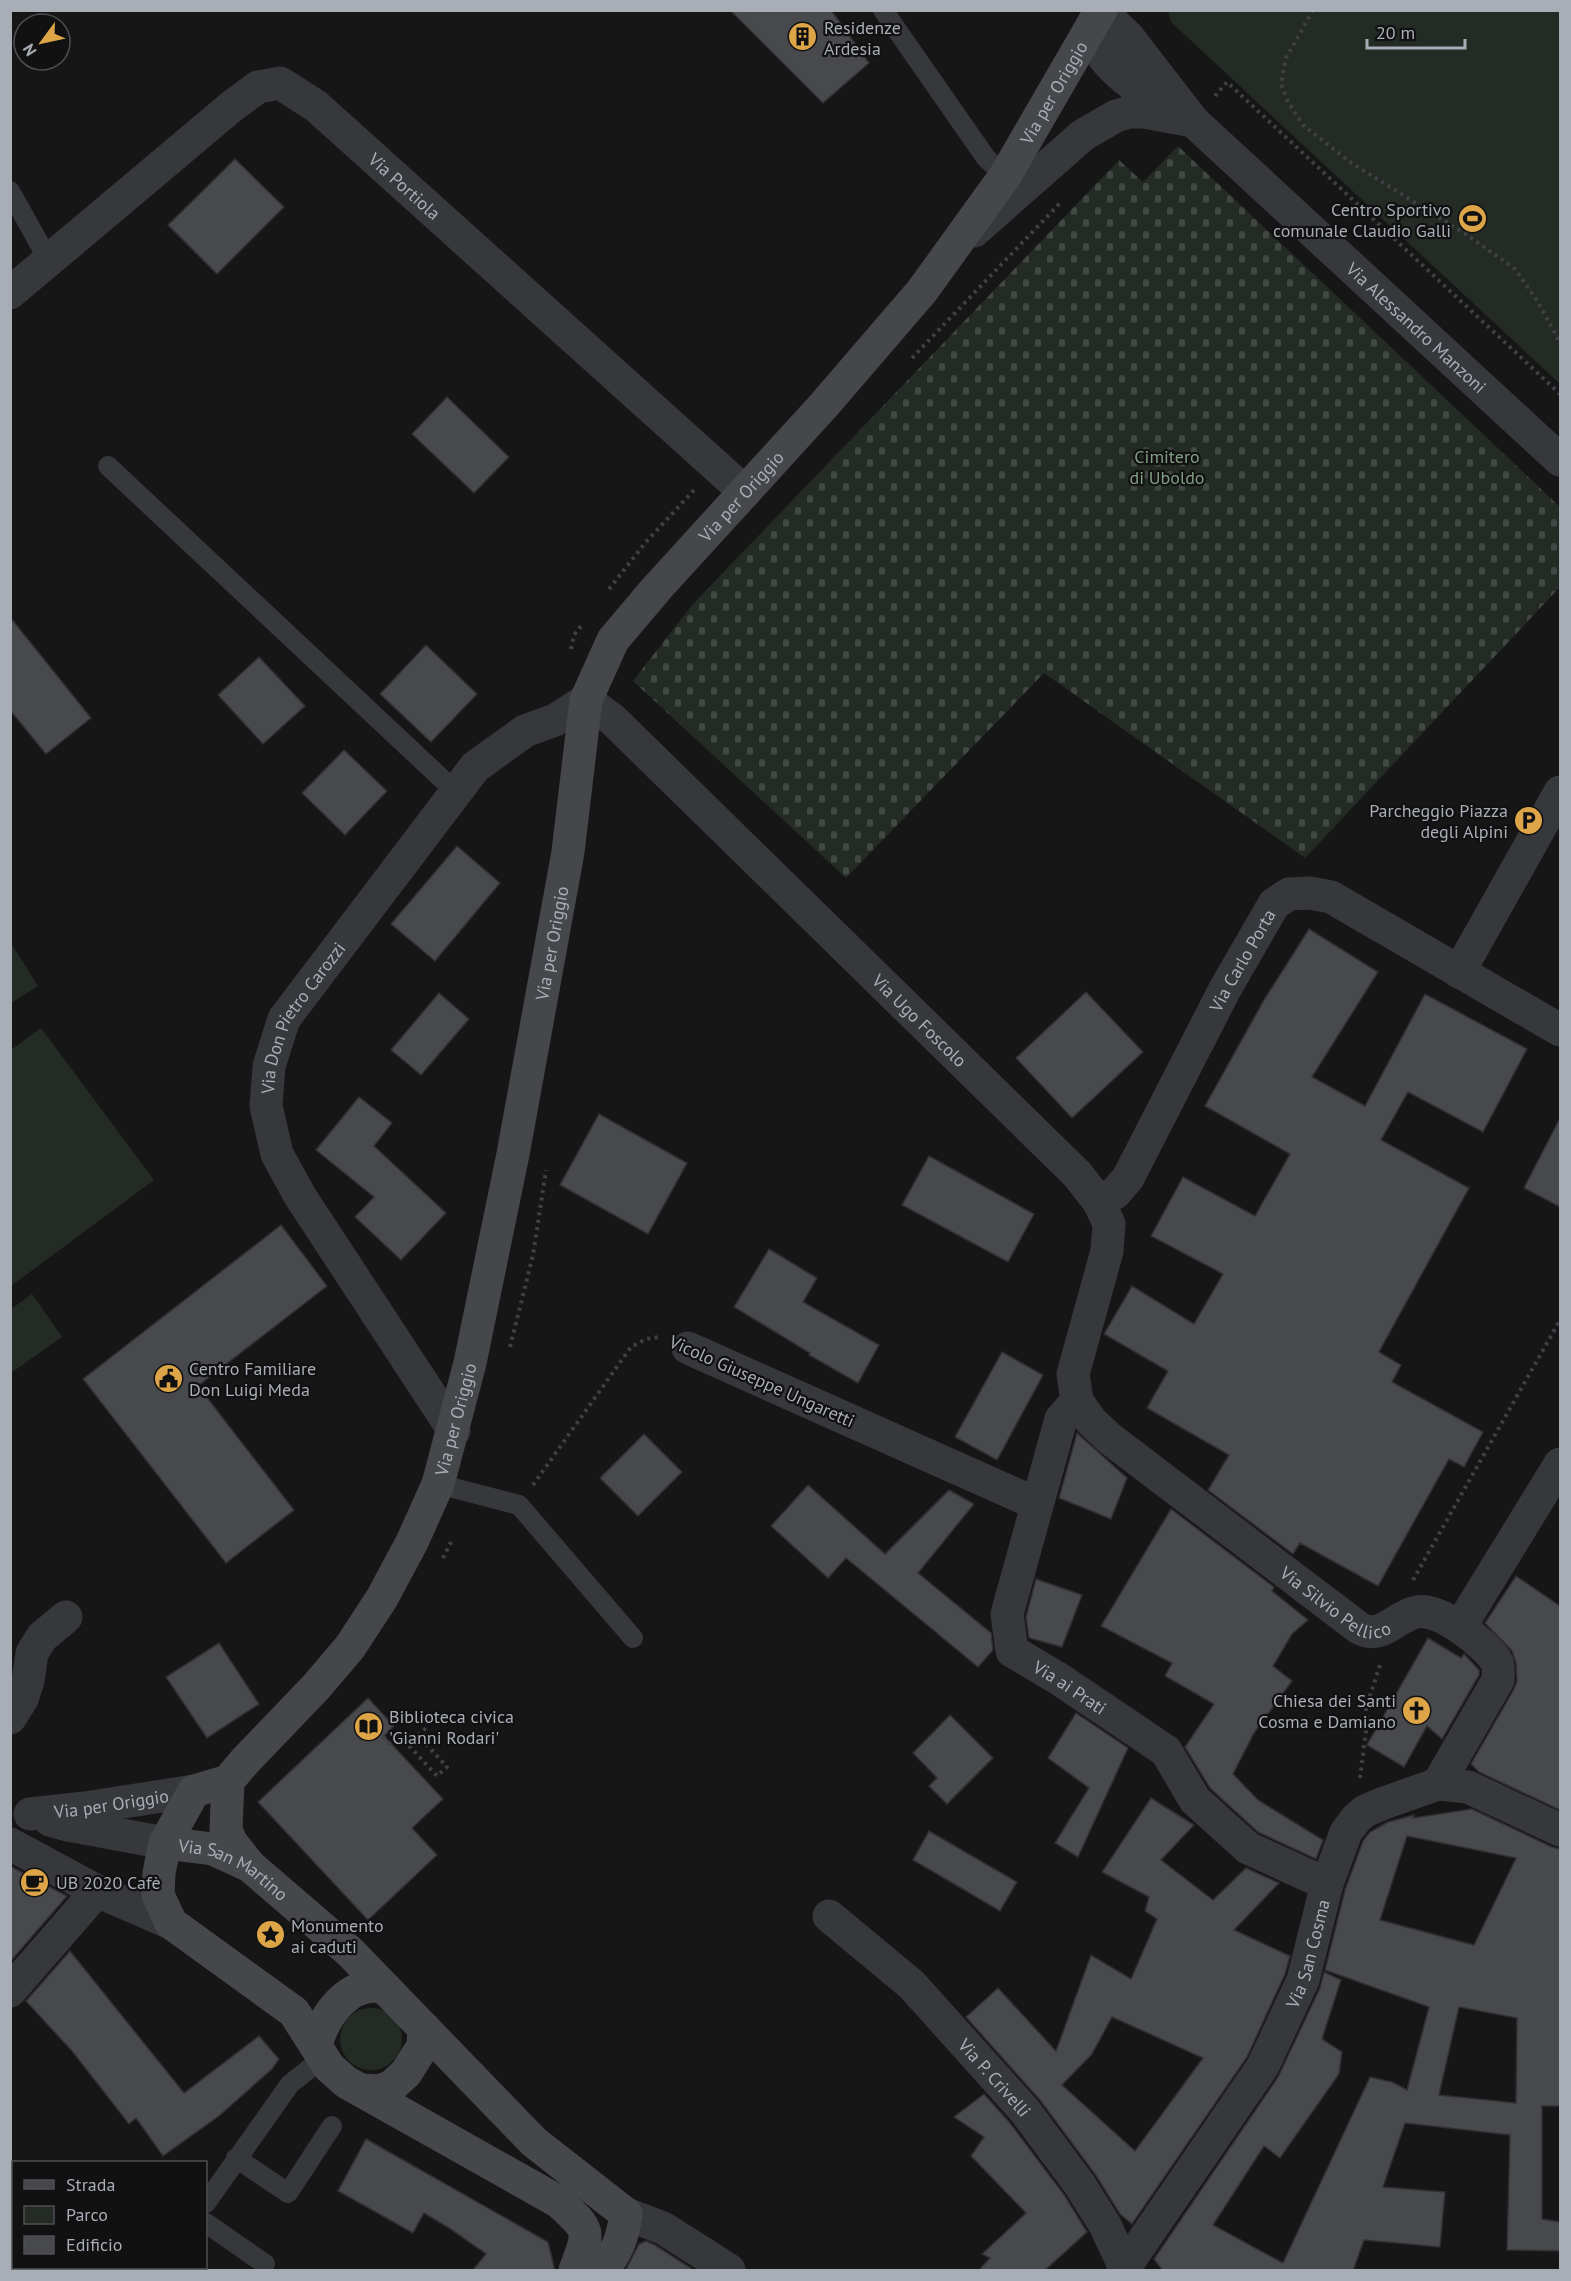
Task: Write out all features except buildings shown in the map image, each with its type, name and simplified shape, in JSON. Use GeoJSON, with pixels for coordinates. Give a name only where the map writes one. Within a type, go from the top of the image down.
{"type":"FeatureCollection","features":[{"type":"Feature","properties":{"kind":"street","name":"Via per Origgio"},"geometry":{"type":"LineString","coordinates":[[20,1813],[85,1808],[194,1791],[228,1781],[350,1647],[382,1598],[412,1542],[438,1484],[454,1431],[513,1154],[568,852],[586,700],[613,640],[657,588],[824,405],[922,291],[1005,176],[1097,18]]}},
{"type":"Feature","properties":{"kind":"street","name":"Via Alessandro Manzoni"},"geometry":{"type":"LineString","coordinates":[[1097,18],[1095,47],[1122,77],[1141,92],[1193,121],[1560,460]]}},
{"type":"Feature","properties":{"kind":"street","name":"Via Portiola"},"geometry":{"type":"LineString","coordinates":[[10,293],[231,107],[258,87],[280,83],[316,106],[745,492]]}},
{"type":"Feature","properties":{"kind":"street"},"geometry":{"type":"LineString","coordinates":[[954,249],[1083,135],[1116,117],[1130,112],[1144,112],[1193,121]]}},
{"type":"Feature","properties":{"kind":"street","name":"Via Don Pietro Carozzi"},"geometry":{"type":"LineString","coordinates":[[454,1431],[300,1196],[277,1154],[266,1106],[269,1066],[284,1019],[475,767],[525,730],[555,720],[586,700]]}},
{"type":"Feature","properties":{"kind":"street","name":"Via Ugo Foscolo"},"geometry":{"type":"LineString","coordinates":[[586,700],[612,719],[1069,1166],[1098,1202],[1108,1224],[1107,1251],[1073,1374],[1077,1401]]}},
{"type":"Feature","properties":{"kind":"street"},"geometry":{"type":"LineString","coordinates":[[1459,972],[1560,792]]}},
{"type":"Feature","properties":{"kind":"street","name":"Via Carlo Porta"},"geometry":{"type":"LineString","coordinates":[[1098,1202],[1115,1193],[1128,1178],[1225,989],[1274,904],[1289,894],[1310,893],[1331,897],[1560,1030]]}},
{"type":"Feature","properties":{"kind":"street","name":"Vicolo Giuseppe Ungaretti"},"geometry":{"type":"LineString","coordinates":[[688,1348],[1037,1504]]}},
{"type":"Feature","properties":{"kind":"street","name":"Via ai Prati"},"geometry":{"type":"LineString","coordinates":[[1077,1401],[1061,1419],[1007,1614],[1012,1652],[1059,1679],[1166,1750],[1195,1800],[1248,1848],[1327,1884]]}},
{"type":"Feature","properties":{"kind":"street","name":"Via Silvio Pellico"},"geometry":{"type":"LineString","coordinates":[[1077,1401],[1091,1421],[1109,1438],[1359,1628],[1374,1633],[1419,1611],[1429,1612],[1460,1628],[1484,1646],[1498,1665],[1498,1680],[1438,1784]]}},
{"type":"Feature","properties":{"kind":"street"},"geometry":{"type":"LineString","coordinates":[[1460,1628],[1560,1464]]}},
{"type":"Feature","properties":{"kind":"street"},"geometry":{"type":"LineString","coordinates":[[10,1718],[22,1699],[28,1681],[32,1653],[42,1637],[66,1617]]}},
{"type":"Feature","properties":{"kind":"street"},"geometry":{"type":"LineString","coordinates":[[228,1781],[226,1829],[231,1842],[249,1866]]}},
{"type":"Feature","properties":{"kind":"street","name":"Via San Cosma"},"geometry":{"type":"LineString","coordinates":[[1125,2270],[1263,2066],[1303,1980],[1327,1884],[1346,1832],[1356,1819],[1365,1811],[1438,1784],[1468,1787],[1560,1830]]}},
{"type":"Feature","properties":{"kind":"street","name":"Via per Origgio"},"geometry":{"type":"LineString","coordinates":[[171,1923],[158,1895],[159,1873],[165,1843],[194,1791]]}},
{"type":"Feature","properties":{"kind":"street","name":"Via San Martino"},"geometry":{"type":"LineString","coordinates":[[20,1813],[68,1825],[165,1843],[213,1849],[249,1866],[350,1952],[534,2142],[626,2214]]}},
{"type":"Feature","properties":{"kind":"street"},"geometry":{"type":"LineString","coordinates":[[10,1844],[97,1891],[171,1923]]}},
{"type":"Feature","properties":{"kind":"street"},"geometry":{"type":"LineString","coordinates":[[10,1991],[97,1891]]}},
{"type":"Feature","properties":{"kind":"street","name":"Via P. Crivelli"},"geometry":{"type":"LineString","coordinates":[[829,1916],[912,1985],[1025,2111],[1080,2185],[1105,2225],[1125,2270]]}},
{"type":"Feature","properties":{"kind":"street","name":"Via San Martino"},"geometry":{"type":"LineString","coordinates":[[171,1923],[294,2012],[320,2052],[346,2082],[559,2202],[580,2221],[586,2231],[585,2243],[575,2271]]}},
{"type":"Feature","properties":{"kind":"street"},"geometry":{"type":"LineString","coordinates":[[320,2052],[319,2033],[323,2024],[348,1996],[368,1986],[385,1989]]}},
{"type":"Feature","properties":{"kind":"street"},"geometry":{"type":"LineString","coordinates":[[361,2090],[380,2091],[392,2086],[406,2073],[423,2046],[423,2028]]}},
{"type":"Feature","properties":{"kind":"street","name":"Via San Martino"},"geometry":{"type":"LineString","coordinates":[[559,2202],[626,2214],[663,2228],[729,2271]]}},
{"type":"Feature","properties":{"kind":"street"},"geometry":{"type":"LineString","coordinates":[[602,2271],[613,2258],[624,2234],[626,2214]]}},
{"type":"Feature","properties":{"kind":"lane"},"geometry":{"type":"LineString","coordinates":[[883,10],[986,158],[1005,176]]}},
{"type":"Feature","properties":{"kind":"lane"},"geometry":{"type":"LineString","coordinates":[[10,191],[49,261]]}},
{"type":"Feature","properties":{"kind":"lane"},"geometry":{"type":"LineString","coordinates":[[108,466],[456,792]]}},
{"type":"Feature","properties":{"kind":"lane"},"geometry":{"type":"LineString","coordinates":[[438,1484],[519,1505],[633,1638]]}},
{"type":"Feature","properties":{"kind":"lane"},"geometry":{"type":"LineString","coordinates":[[207,2202],[290,2084],[320,2052]]}},
{"type":"Feature","properties":{"kind":"lane"},"geometry":{"type":"LineString","coordinates":[[236,2158],[288,2193],[332,2126]]}},
{"type":"Feature","properties":{"kind":"lane"},"geometry":{"type":"LineString","coordinates":[[207,2224],[265,2264]]}},
{"type":"Feature","properties":{"kind":"path"},"geometry":{"type":"LineString","coordinates":[[1313,10],[1286,58],[1281,84],[1288,102],[1303,125],[1350,162],[1467,235],[1515,269],[1536,299],[1560,342]]}},
{"type":"Feature","properties":{"kind":"path"},"geometry":{"type":"LineString","coordinates":[[1219,91],[1227,82],[1560,394]]}},
{"type":"Feature","properties":{"kind":"path"},"geometry":{"type":"LineString","coordinates":[[908,362],[1063,200]]}},
{"type":"Feature","properties":{"kind":"path"},"geometry":{"type":"LineString","coordinates":[[510,1348],[533,1255],[548,1160]]}},
{"type":"Feature","properties":{"kind":"path"},"geometry":{"type":"LineString","coordinates":[[1356,1819],[1366,1708],[1396,1610],[1560,1320]]}},
{"type":"Feature","properties":{"kind":"path","name":"Vicolo Giuseppe Ungaretti"},"geometry":{"type":"LineString","coordinates":[[519,1505],[630,1347],[646,1339],[662,1336],[688,1348]]}},
{"type":"Feature","properties":{"kind":"path"},"geometry":{"type":"LineString","coordinates":[[441,1562],[472,1493]]}},
{"type":"Feature","properties":{"kind":"path"},"geometry":{"type":"LineString","coordinates":[[383,1737],[391,1745],[400,1736],[436,1776],[447,1767],[418,1735],[427,1727]]}},
{"type":"Feature","properties":{"kind":"green space","name":"Centro Sportivo comunale Claudio Galli"},"geometry":{"type":"Polygon","coordinates":[[[1168,11],[1560,11],[1560,384],[1171,22],[1168,11]]]}},
{"type":"Feature","properties":{"kind":"green space","name":"Cimitero di Uboldo"},"geometry":{"type":"Polygon","coordinates":[[[1178,146],[1560,507],[1560,587],[1305,858],[1044,673],[846,878],[633,681],[693,604],[1119,160],[1143,182],[1178,146]]]}},
{"type":"Feature","properties":{"kind":"green space"},"geometry":{"type":"Polygon","coordinates":[[[11,943],[38,986],[10,1003],[11,943]]]}},
{"type":"Feature","properties":{"kind":"green space"},"geometry":{"type":"Polygon","coordinates":[[[41,1028],[154,1180],[11,1286],[11,1050],[41,1028]]]}},
{"type":"Feature","properties":{"kind":"green space"},"geometry":{"type":"Polygon","coordinates":[[[32,1294],[62,1337],[11,1373],[11,1309],[32,1294]]]}},
{"type":"Feature","properties":{"kind":"green space"},"geometry":{"type":"Polygon","coordinates":[[[365,2008],[377,2008],[393,2017],[400,2027],[402,2039],[400,2051],[393,2061],[377,2070],[365,2070],[354,2065],[345,2056],[340,2045],[340,2033],[345,2022],[354,2013],[365,2008]]]}},
{"type":"Feature","properties":{"kind":"place","name":"Residenze Ardesia"},"geometry":{"type":"Point","coordinates":[803,37]}},
{"type":"Feature","properties":{"kind":"place","name":"Centro Sportivo comunale Claudio Galli"},"geometry":{"type":"Point","coordinates":[1472,219]}},
{"type":"Feature","properties":{"kind":"place","name":"Parcheggio Piazza degli Alpini"},"geometry":{"type":"Point","coordinates":[1529,820]}},
{"type":"Feature","properties":{"kind":"place","name":"Centro Familiare Don Luigi Meda"},"geometry":{"type":"Point","coordinates":[168,1378]}},
{"type":"Feature","properties":{"kind":"place","name":"Chiesa dei Santi Cosma e Damiano"},"geometry":{"type":"Point","coordinates":[1417,1710]}},
{"type":"Feature","properties":{"kind":"place","name":"Biblioteca civica 'Gianni Rodari'"},"geometry":{"type":"Point","coordinates":[368,1726]}},
{"type":"Feature","properties":{"kind":"place","name":"UB 2020 Cafè"},"geometry":{"type":"Point","coordinates":[35,1882]}},
{"type":"Feature","properties":{"kind":"place","name":"Monumento ai caduti"},"geometry":{"type":"Point","coordinates":[270,1935]}}]}
